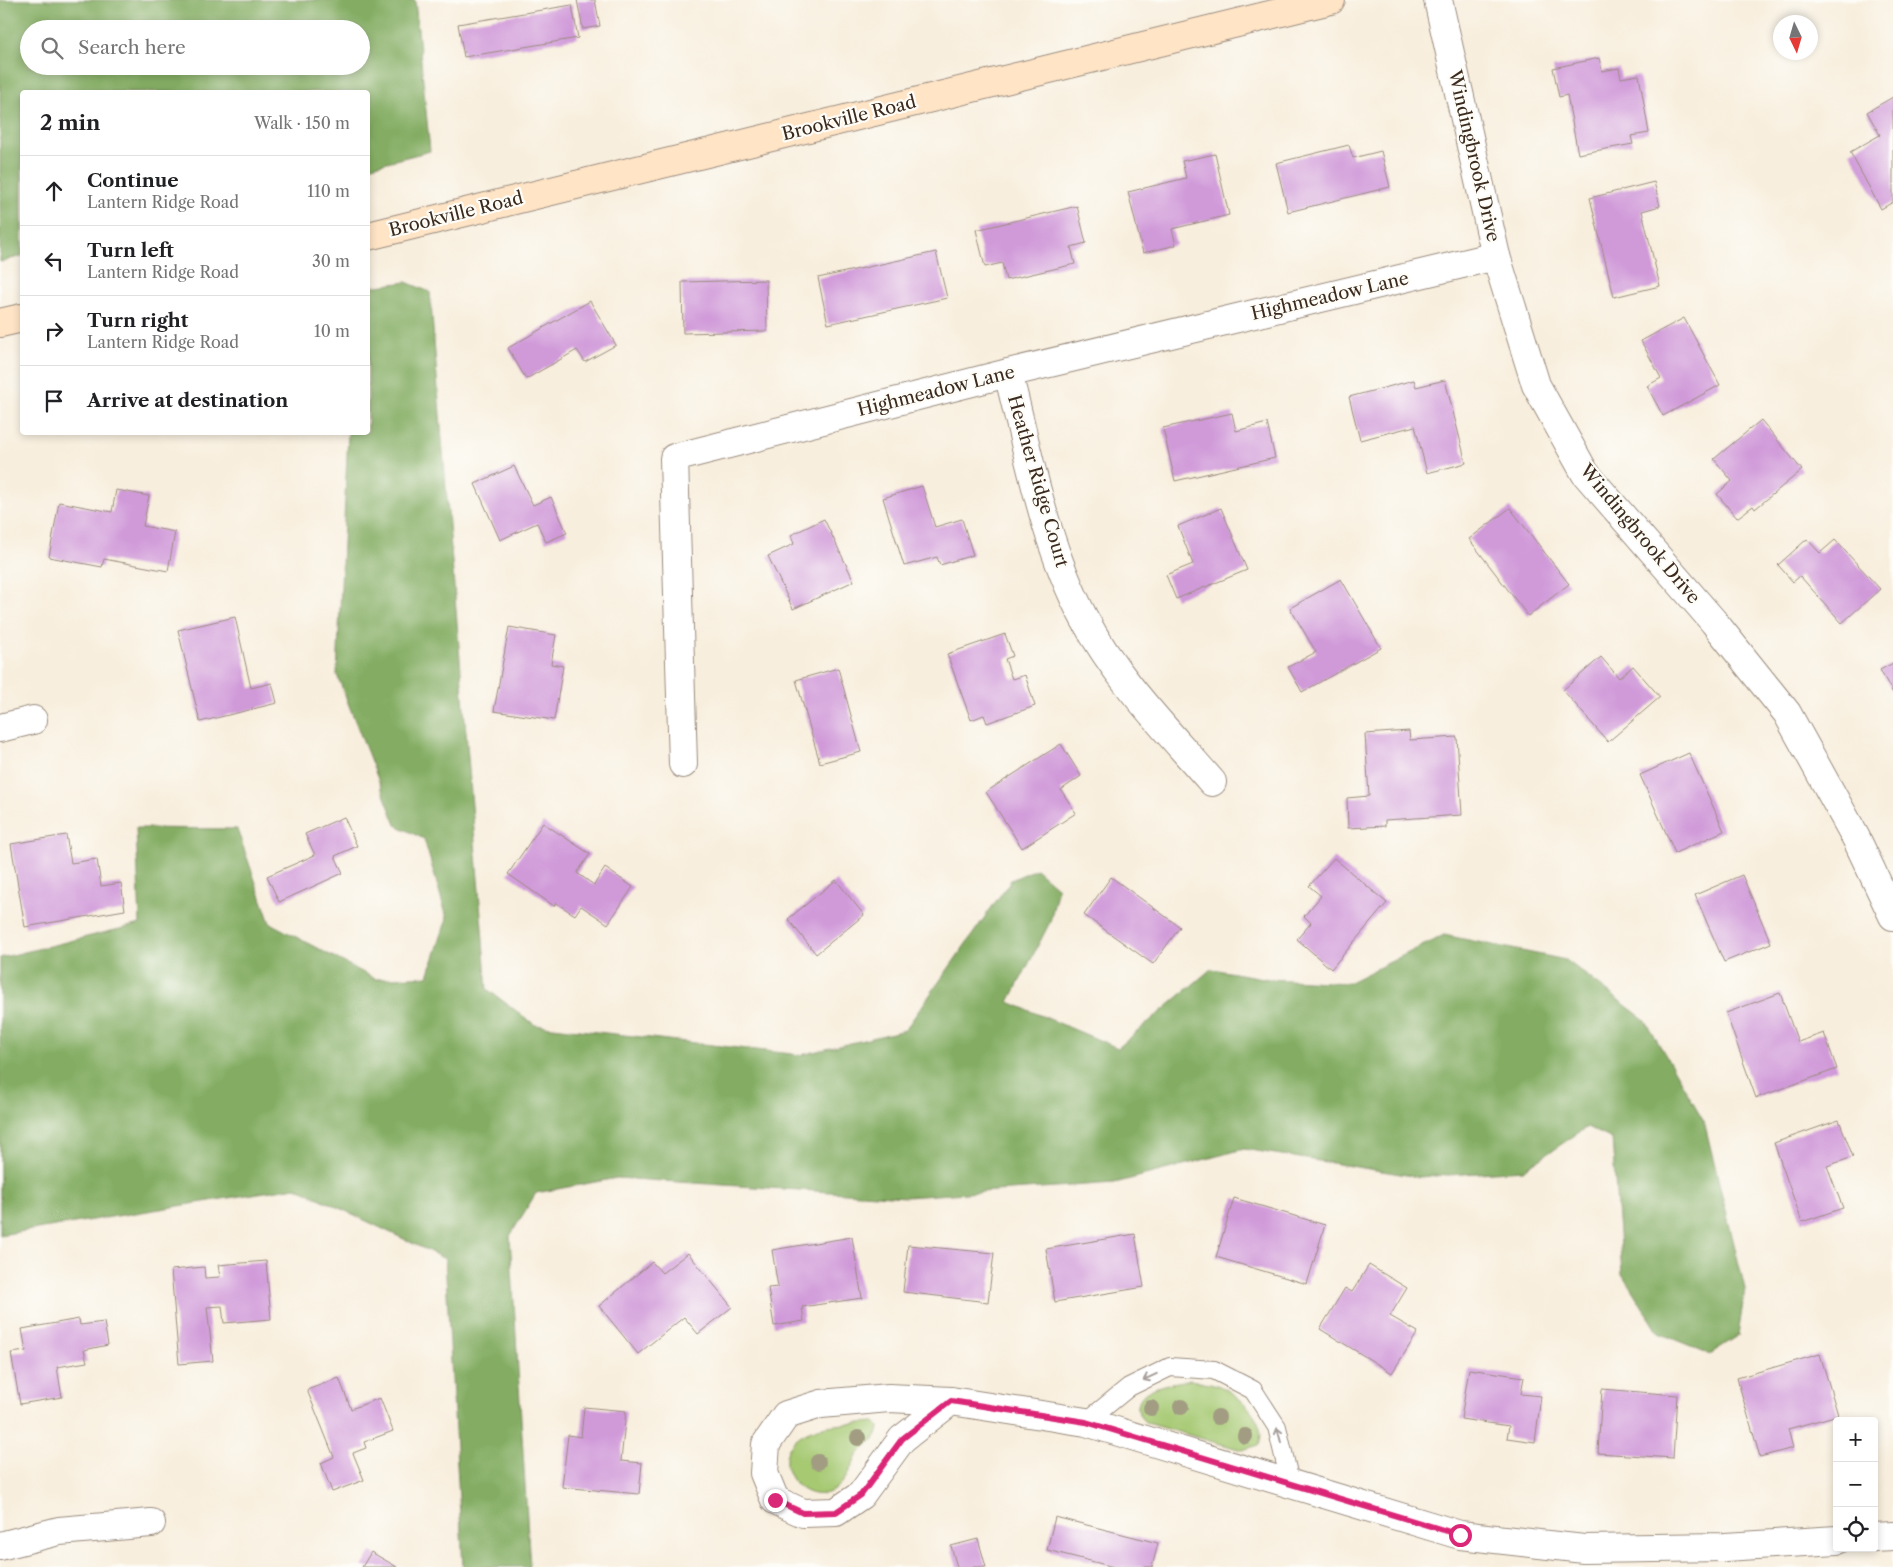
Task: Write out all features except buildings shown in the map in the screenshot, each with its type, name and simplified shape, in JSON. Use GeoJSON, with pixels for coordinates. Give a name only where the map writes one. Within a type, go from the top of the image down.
{"type":"FeatureCollection","features":[{"type":"Feature","properties":{"kind":"street","name":"Brookville Road"},"geometry":{"type":"LineString","coordinates":[[370,236],[1331,0]]}},
{"type":"Feature","properties":{"kind":"street","name":"Windingbrook Drive"},"geometry":{"type":"LineString","coordinates":[[1438,0],[1496,256],[1536,385],[1585,473],[1714,622],[1786,713],[1856,838],[1892,910]]}},
{"type":"Feature","properties":{"kind":"street","name":"Highmeadow Lane"},"geometry":{"type":"LineString","coordinates":[[683,764],[674,458],[1008,373],[1496,256]]}},
{"type":"Feature","properties":{"kind":"street"},"geometry":{"type":"LineString","coordinates":[[0,323],[20,318]]}},
{"type":"Feature","properties":{"kind":"street","name":"Heather Ridge Court"},"geometry":{"type":"LineString","coordinates":[[1008,373],[1055,554],[1084,618],[1120,676],[1212,782]]}},
{"type":"Feature","properties":{"kind":"street"},"geometry":{"type":"LineString","coordinates":[[0,728],[32,720]]}},
{"type":"Feature","properties":{"kind":"street"},"geometry":{"type":"LineString","coordinates":[[951,1401],[902,1439],[861,1495],[836,1512],[803,1513],[775,1500],[764,1474],[766,1444],[786,1415],[821,1404],[889,1398],[951,1401],[1086,1422],[1290,1482],[1460,1535],[1584,1549],[1725,1547],[1833,1540]]}},
{"type":"Feature","properties":{"kind":"street"},"geometry":{"type":"LineString","coordinates":[[0,1546],[59,1531],[151,1523]]}},
{"type":"Feature","properties":{"kind":"street"},"geometry":{"type":"LineString","coordinates":[[1878,1537],[1893,1536]]}},
{"type":"Feature","properties":{"kind":"lane"},"geometry":{"type":"LineString","coordinates":[[1086,1422],[1129,1387],[1170,1368],[1214,1370],[1253,1390],[1277,1428],[1290,1482]]}},
{"type":"Feature","properties":{"kind":"green space"},"geometry":{"type":"Polygon","coordinates":[[[0,0],[415,0],[430,151],[370,166],[370,90],[20,90],[20,257],[0,262],[0,0]]]}},
{"type":"Feature","properties":{"kind":"green space"},"geometry":{"type":"Polygon","coordinates":[[[406,282],[430,292],[487,989],[535,1025],[801,1055],[905,1030],[1011,880],[1036,869],[1058,888],[1050,922],[1009,1002],[1118,1048],[1211,969],[1269,979],[1348,983],[1444,935],[1566,960],[1645,1020],[1704,1121],[1745,1289],[1738,1336],[1710,1354],[1659,1333],[1622,1274],[1612,1139],[1587,1127],[1523,1170],[1419,1177],[1244,1149],[1115,1183],[906,1197],[617,1178],[536,1193],[510,1236],[530,1567],[463,1567],[445,1259],[296,1187],[0,1235],[0,958],[140,924],[136,828],[237,829],[270,923],[375,979],[428,976],[447,918],[424,839],[396,825],[337,675],[348,435],[370,435],[370,287],[406,282]]]}},
{"type":"Feature","properties":{"kind":"green space"},"geometry":{"type":"Polygon","coordinates":[[[1190,1380],[1217,1385],[1234,1394],[1242,1401],[1250,1409],[1260,1427],[1259,1445],[1242,1450],[1147,1423],[1142,1418],[1138,1407],[1144,1394],[1167,1384],[1190,1380]]]}},
{"type":"Feature","properties":{"kind":"green space"},"geometry":{"type":"Polygon","coordinates":[[[875,1422],[879,1426],[877,1434],[857,1456],[842,1483],[829,1492],[816,1494],[804,1490],[794,1482],[788,1471],[786,1458],[791,1445],[803,1434],[828,1426],[875,1422]]]}},
{"type":"Feature","properties":{"kind":"route"},"geometry":{"type":"LineString","coordinates":[[775,1500],[803,1513],[836,1512],[861,1495],[902,1439],[951,1401],[1086,1422],[1290,1482],[1460,1535]]}}]}
